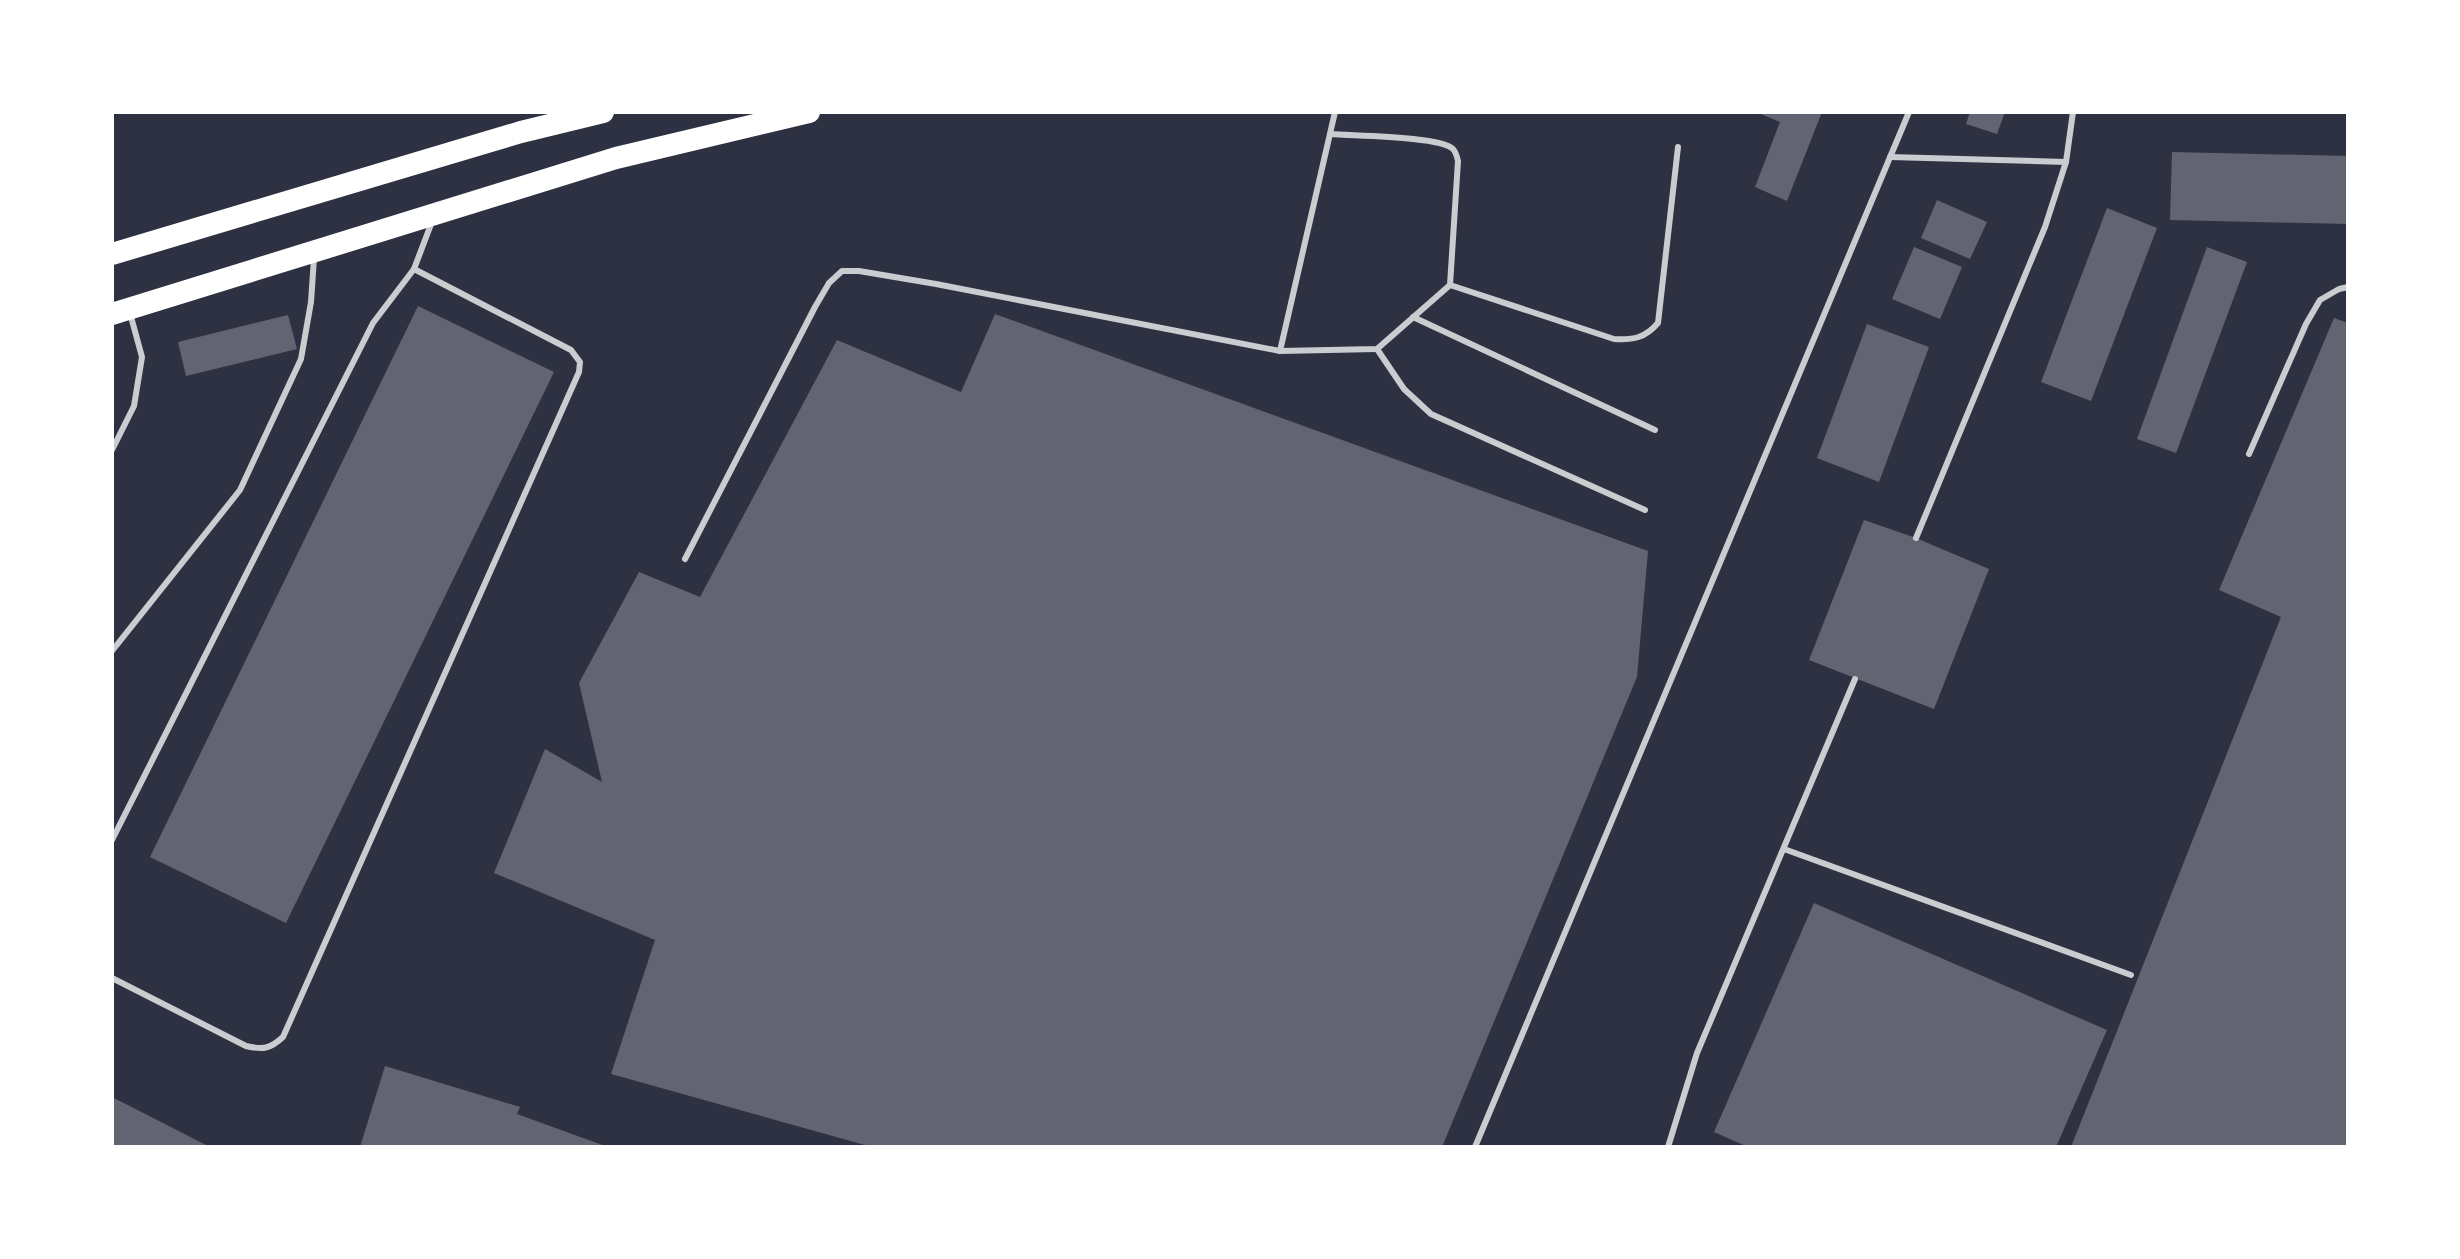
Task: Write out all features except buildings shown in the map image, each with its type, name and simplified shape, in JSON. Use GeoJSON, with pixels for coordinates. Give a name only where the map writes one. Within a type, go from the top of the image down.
{"type":"FeatureCollection","features":[{"type":"Feature","properties":{"kind":"highway"},"geometry":{"type":"LineString","coordinates":[[112,254],[521,132],[603,112]]}},
{"type":"Feature","properties":{"kind":"highway"},"geometry":{"type":"LineString","coordinates":[[121,312],[616,158],[809,112]]}},
{"type":"Feature","properties":{"kind":"lane"},"geometry":{"type":"LineString","coordinates":[[1280,351],[1335,112]]}},
{"type":"Feature","properties":{"kind":"lane"},"geometry":{"type":"LineString","coordinates":[[1475,1147],[1909,112]]}},
{"type":"Feature","properties":{"kind":"lane"},"geometry":{"type":"LineString","coordinates":[[1916,538],[2045,227],[2066,162],[2073,112]]}},
{"type":"Feature","properties":{"kind":"lane"},"geometry":{"type":"LineString","coordinates":[[685,559],[815,307],[829,283],[842,271],[936,284],[1280,351],[1377,349],[1450,285],[1458,161],[1453,149],[1441,143],[1331,134]]}},
{"type":"Feature","properties":{"kind":"lane"},"geometry":{"type":"LineString","coordinates":[[1450,285],[1614,339],[1633,340],[1648,335],[1658,323],[1678,147]]}},
{"type":"Feature","properties":{"kind":"lane"},"geometry":{"type":"LineString","coordinates":[[1890,157],[2066,162]]}},
{"type":"Feature","properties":{"kind":"lane"},"geometry":{"type":"LineString","coordinates":[[112,840],[373,323],[414,269],[436,213]]}},
{"type":"Feature","properties":{"kind":"lane"},"geometry":{"type":"LineString","coordinates":[[112,651],[240,490],[301,359],[311,302],[314,250]]}},
{"type":"Feature","properties":{"kind":"lane"},"geometry":{"type":"LineString","coordinates":[[112,978],[246,1046],[261,1050],[272,1047],[283,1037],[579,372],[580,362],[571,350],[414,269]]}},
{"type":"Feature","properties":{"kind":"lane"},"geometry":{"type":"LineString","coordinates":[[2249,454],[2306,324],[2320,300],[2348,287]]}},
{"type":"Feature","properties":{"kind":"lane"},"geometry":{"type":"LineString","coordinates":[[112,450],[134,406],[142,357],[121,312]]}},
{"type":"Feature","properties":{"kind":"lane"},"geometry":{"type":"LineString","coordinates":[[1413,317],[1655,430]]}},
{"type":"Feature","properties":{"kind":"lane"},"geometry":{"type":"LineString","coordinates":[[1377,349],[1404,389],[1431,414],[1645,510]]}},
{"type":"Feature","properties":{"kind":"lane"},"geometry":{"type":"LineString","coordinates":[[1668,1147],[1697,1053],[1855,679]]}},
{"type":"Feature","properties":{"kind":"lane"},"geometry":{"type":"LineString","coordinates":[[1784,849],[2131,975]]}}]}
